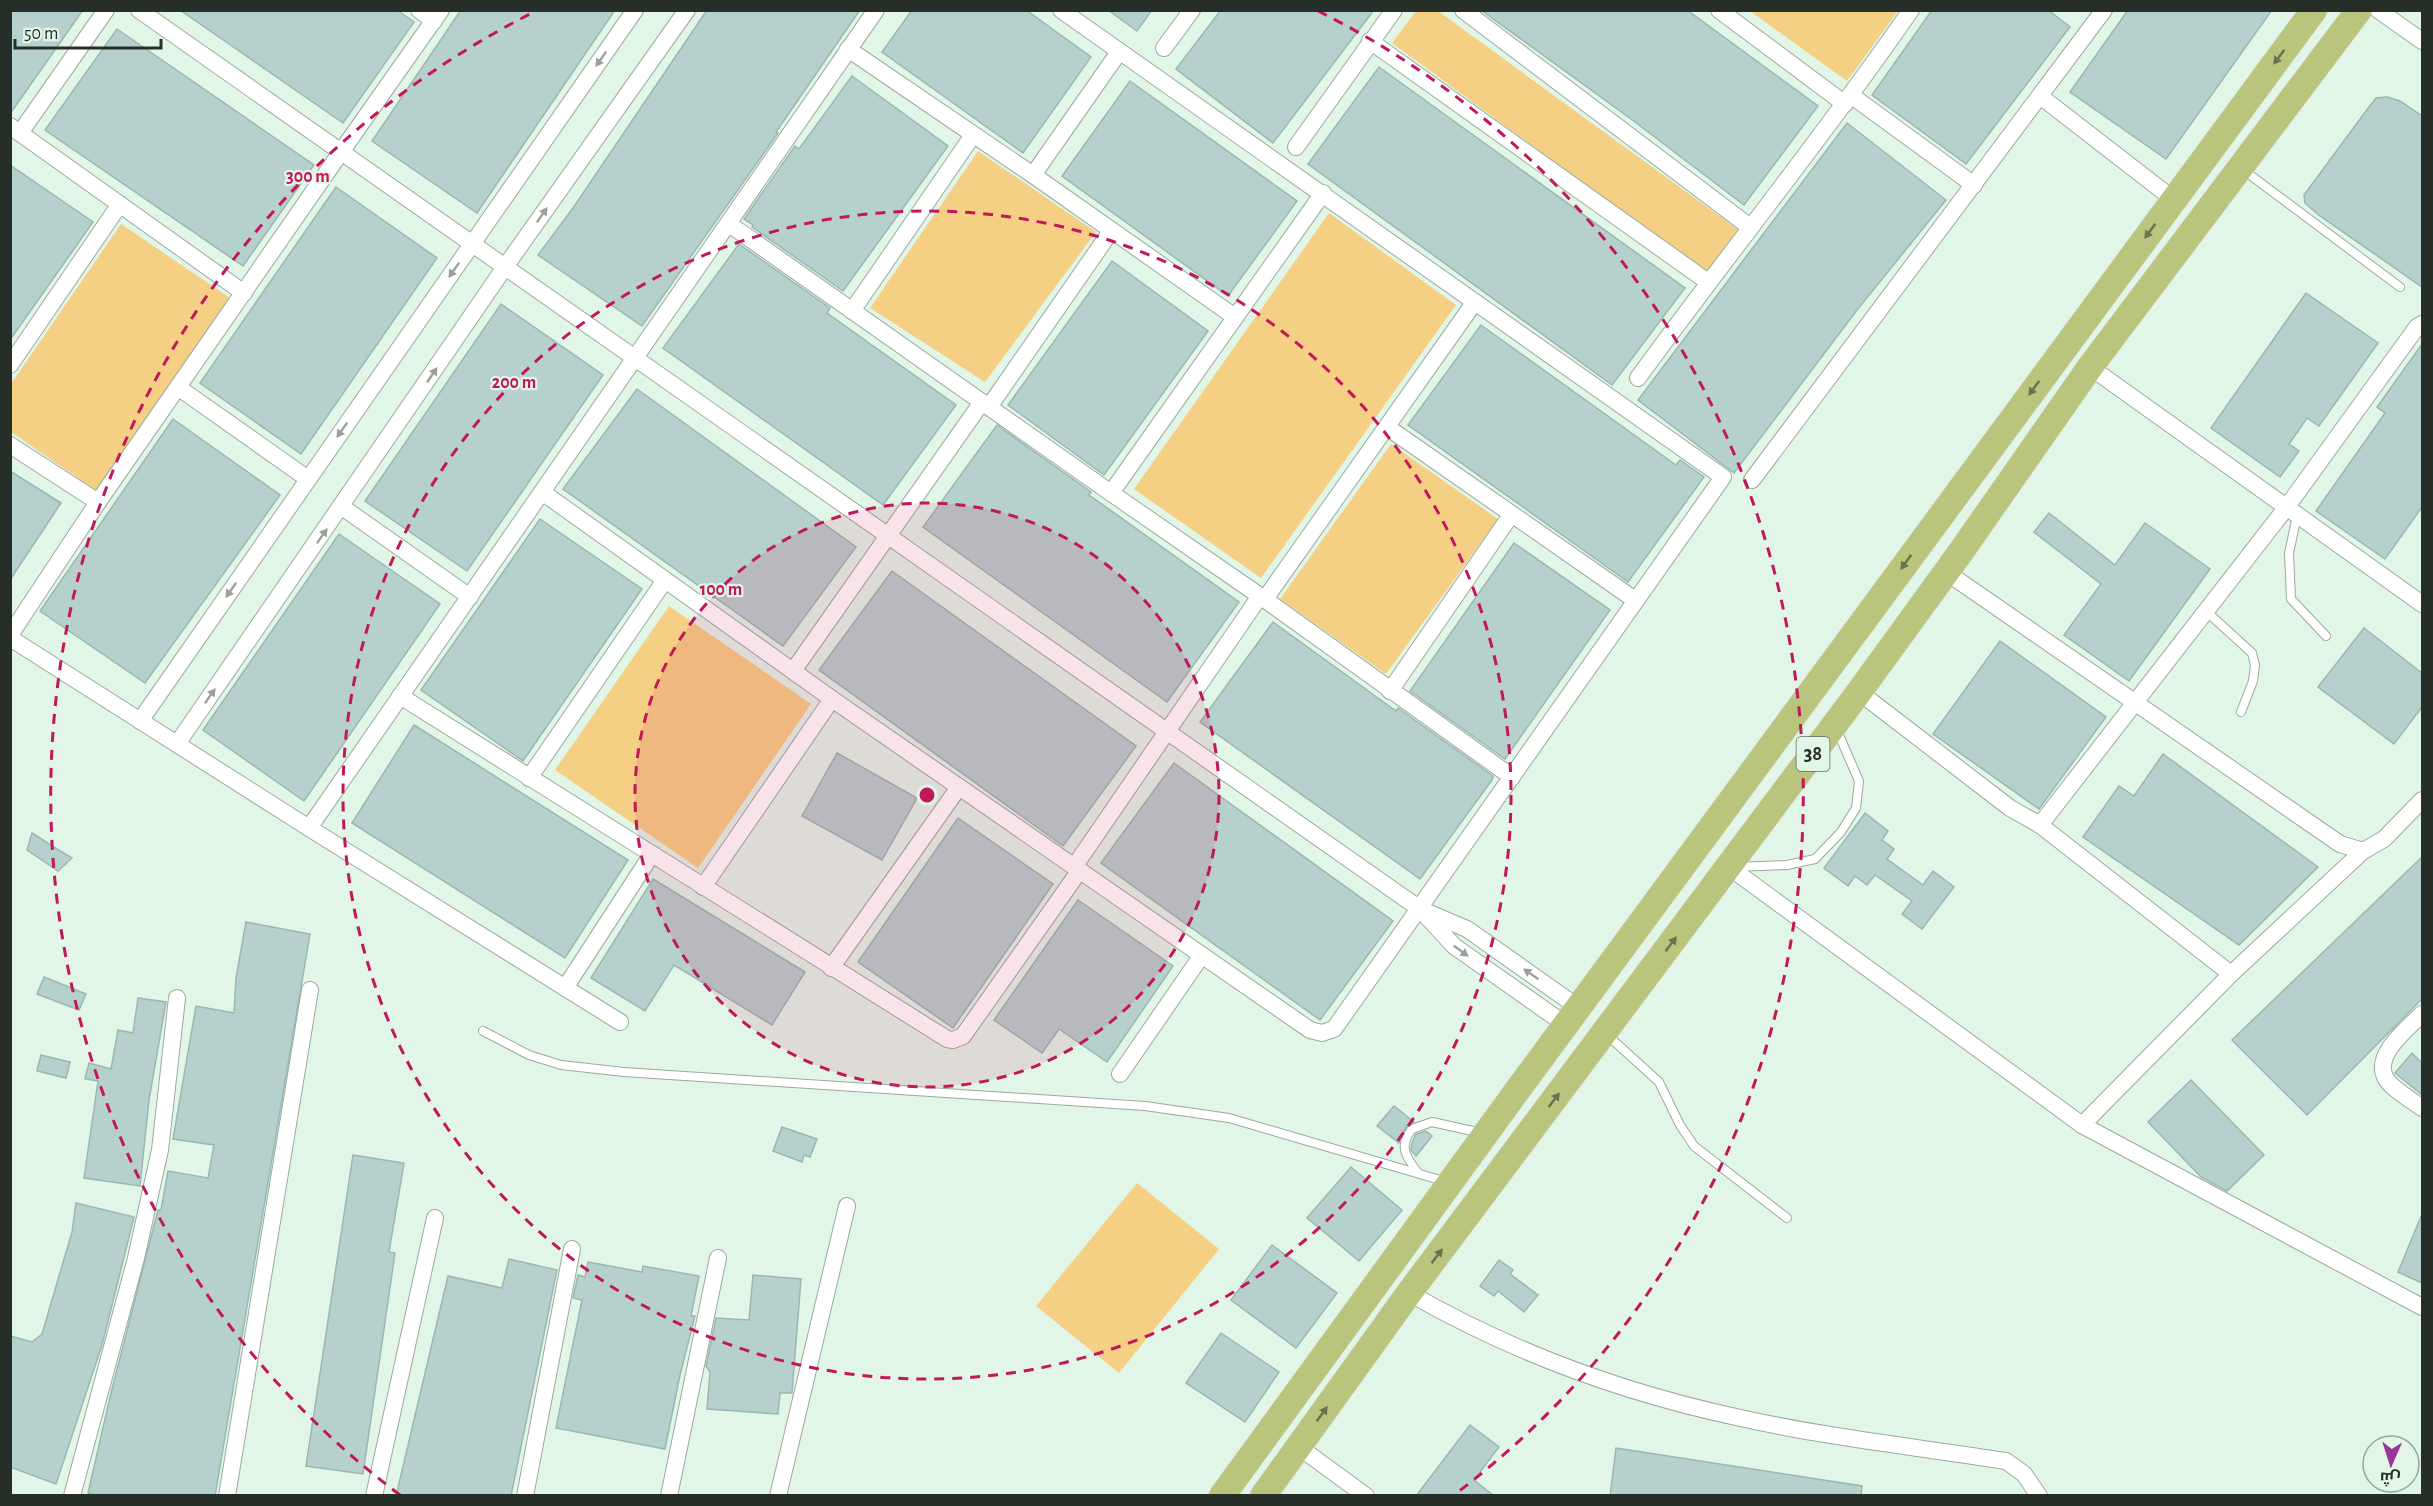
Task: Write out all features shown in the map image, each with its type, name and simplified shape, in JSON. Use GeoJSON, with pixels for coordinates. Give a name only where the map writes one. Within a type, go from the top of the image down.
{"type":"FeatureCollection","features":[{"type":"Feature","properties":{"kind":"main road","name":"38"},"geometry":{"type":"LineString","coordinates":[[1222,1496],[1572,1016],[2314,10]]}},
{"type":"Feature","properties":{"kind":"main road","name":"38"},"geometry":{"type":"LineString","coordinates":[[1263,1496],[1409,1293],[1835,725],[1953,563],[2090,367],[2359,10]]}},
{"type":"Feature","properties":{"kind":"main road"},"geometry":{"type":"LineString","coordinates":[[1969,477],[1999,498]]}},
{"type":"Feature","properties":{"kind":"main road"},"geometry":{"type":"LineString","coordinates":[[1929,531],[1953,563]]}},
{"type":"Feature","properties":{"kind":"street"},"geometry":{"type":"LineString","coordinates":[[106,10],[15,129],[244,293]]}},
{"type":"Feature","properties":{"kind":"street"},"geometry":{"type":"LineString","coordinates":[[139,10],[1420,909],[1467,929],[1572,1016]]}},
{"type":"Feature","properties":{"kind":"street"},"geometry":{"type":"LineString","coordinates":[[419,10],[438,16],[340,152],[98,502],[10,637],[309,828],[620,1022]]}},
{"type":"Feature","properties":{"kind":"street"},"geometry":{"type":"LineString","coordinates":[[140,721],[635,10]]}},
{"type":"Feature","properties":{"kind":"street"},"geometry":{"type":"LineString","coordinates":[[177,744],[505,267],[687,10]]}},
{"type":"Feature","properties":{"kind":"street"},"geometry":{"type":"LineString","coordinates":[[309,828],[876,10]]}},
{"type":"Feature","properties":{"kind":"street"},"geometry":{"type":"LineString","coordinates":[[542,492],[832,699],[1310,1029],[1322,1033],[1334,1029],[1723,477],[1474,303],[1323,193],[1060,10]]}},
{"type":"Feature","properties":{"kind":"street"},"geometry":{"type":"LineString","coordinates":[[1164,48],[1192,10]]}},
{"type":"Feature","properties":{"kind":"street"},"geometry":{"type":"LineString","coordinates":[[1296,147],[1394,10]]}},
{"type":"Feature","properties":{"kind":"street"},"geometry":{"type":"LineString","coordinates":[[1463,10],[1750,227]]}},
{"type":"Feature","properties":{"kind":"street"},"geometry":{"type":"LineString","coordinates":[[1719,10],[1974,185]]}},
{"type":"Feature","properties":{"kind":"street"},"geometry":{"type":"LineString","coordinates":[[1638,378],[1708,282],[1848,100],[1911,10]]}},
{"type":"Feature","properties":{"kind":"street"},"geometry":{"type":"LineString","coordinates":[[2378,10],[2422,41]]}},
{"type":"Feature","properties":{"kind":"street"},"geometry":{"type":"LineString","coordinates":[[1752,480],[1974,185],[2100,12]]}},
{"type":"Feature","properties":{"kind":"street"},"geometry":{"type":"LineString","coordinates":[[1370,41],[1708,282]]}},
{"type":"Feature","properties":{"kind":"street"},"geometry":{"type":"LineString","coordinates":[[848,49],[1235,317]]}},
{"type":"Feature","properties":{"kind":"street"},"geometry":{"type":"LineString","coordinates":[[1033,175],[1119,52]]}},
{"type":"Feature","properties":{"kind":"street"},"geometry":{"type":"LineString","coordinates":[[2040,96],[2173,199]]}},
{"type":"Feature","properties":{"kind":"street"},"geometry":{"type":"LineString","coordinates":[[852,310],[973,135]]}},
{"type":"Feature","properties":{"kind":"street"},"geometry":{"type":"LineString","coordinates":[[1111,493],[1323,193]]}},
{"type":"Feature","properties":{"kind":"street"},"geometry":{"type":"LineString","coordinates":[[10,364],[120,204]]}},
{"type":"Feature","properties":{"kind":"street"},"geometry":{"type":"LineString","coordinates":[[729,224],[1263,597],[1512,777]]}},
{"type":"Feature","properties":{"kind":"street"},"geometry":{"type":"LineString","coordinates":[[793,671],[888,535],[1111,231]]}},
{"type":"Feature","properties":{"kind":"street"},"geometry":{"type":"LineString","coordinates":[[400,696],[942,1037],[959,1039],[1077,869],[1165,732],[1387,427],[1474,303]]}},
{"type":"Feature","properties":{"kind":"street"},"geometry":{"type":"LineString","coordinates":[[2040,825],[2206,611],[2291,512],[2417,327],[2422,324]]}},
{"type":"Feature","properties":{"kind":"street"},"geometry":{"type":"LineString","coordinates":[[2090,367],[2422,604]]}},
{"type":"Feature","properties":{"kind":"street"},"geometry":{"type":"LineString","coordinates":[[179,388],[308,479]]}},
{"type":"Feature","properties":{"kind":"street"},"geometry":{"type":"LineString","coordinates":[[1387,427],[1635,600]]}},
{"type":"Feature","properties":{"kind":"street"},"geometry":{"type":"LineString","coordinates":[[10,445],[98,502]]}},
{"type":"Feature","properties":{"kind":"street"},"geometry":{"type":"LineString","coordinates":[[342,507],[470,597]]}},
{"type":"Feature","properties":{"kind":"street"},"geometry":{"type":"LineString","coordinates":[[1390,691],[1511,515]]}},
{"type":"Feature","properties":{"kind":"street"},"geometry":{"type":"LineString","coordinates":[[1953,563],[2134,702],[2340,844],[2363,851]]}},
{"type":"Feature","properties":{"kind":"street"},"geometry":{"type":"LineString","coordinates":[[529,778],[665,580]]}},
{"type":"Feature","properties":{"kind":"street"},"geometry":{"type":"LineString","coordinates":[[1859,692],[2010,808],[2040,825],[2231,974]]}},
{"type":"Feature","properties":{"kind":"street"},"geometry":{"type":"LineString","coordinates":[[703,887],[832,699]]}},
{"type":"Feature","properties":{"kind":"street"},"geometry":{"type":"LineString","coordinates":[[831,968],[959,787]]}},
{"type":"Feature","properties":{"kind":"street"},"geometry":{"type":"LineString","coordinates":[[2082,1125],[2231,974],[2363,851],[2384,839],[2422,800]]}},
{"type":"Feature","properties":{"kind":"street"},"geometry":{"type":"LineString","coordinates":[[565,987],[652,854]]}},
{"type":"Feature","properties":{"kind":"street"},"geometry":{"type":"LineString","coordinates":[[1729,867],[2082,1125],[2422,1306]]}},
{"type":"Feature","properties":{"kind":"street"},"geometry":{"type":"LineString","coordinates":[[1120,1074],[1202,955]]}},
{"type":"Feature","properties":{"kind":"street"},"geometry":{"type":"LineString","coordinates":[[227,1496],[309,990]]}},
{"type":"Feature","properties":{"kind":"street"},"geometry":{"type":"LineString","coordinates":[[72,1496],[136,1258],[160,1150],[177,998]]}},
{"type":"Feature","properties":{"kind":"street"},"geometry":{"type":"LineString","coordinates":[[2422,1014],[2391,1045],[2384,1062],[2385,1077],[2400,1092],[2422,1107]]}},
{"type":"Feature","properties":{"kind":"street"},"geometry":{"type":"LineString","coordinates":[[778,1496],[847,1206]]}},
{"type":"Feature","properties":{"kind":"street"},"geometry":{"type":"LineString","coordinates":[[374,1496],[435,1218]]}},
{"type":"Feature","properties":{"kind":"street"},"geometry":{"type":"LineString","coordinates":[[525,1496],[572,1249]]}},
{"type":"Feature","properties":{"kind":"street"},"geometry":{"type":"LineString","coordinates":[[669,1496],[718,1258]]}},
{"type":"Feature","properties":{"kind":"street"},"geometry":{"type":"LineString","coordinates":[[1409,1293],[1448,1316],[1531,1355],[1628,1389],[1726,1415],[1792,1428],[2006,1461],[2024,1474],[2039,1496]]}},
{"type":"Feature","properties":{"kind":"street"},"geometry":{"type":"LineString","coordinates":[[1299,1447],[1366,1496]]}},
{"type":"Feature","properties":{"kind":"lane"},"geometry":{"type":"LineString","coordinates":[[2240,168],[2400,287]]}},
{"type":"Feature","properties":{"kind":"lane"},"geometry":{"type":"LineString","coordinates":[[2291,512],[2289,553],[2291,598],[2326,636]]}},
{"type":"Feature","properties":{"kind":"lane"},"geometry":{"type":"LineString","coordinates":[[2206,611],[2252,653],[2255,664],[2253,681],[2241,712]]}},
{"type":"Feature","properties":{"kind":"lane"},"geometry":{"type":"LineString","coordinates":[[1729,867],[1787,865],[1815,859],[1841,832],[1856,808],[1859,781],[1835,725]]}},
{"type":"Feature","properties":{"kind":"lane"},"geometry":{"type":"LineString","coordinates":[[483,1031],[529,1055],[561,1065],[624,1072],[1145,1106],[1229,1118],[1450,1183]]}},
{"type":"Feature","properties":{"kind":"lane"},"geometry":{"type":"LineString","coordinates":[[1604,1033],[1659,1082],[1680,1125],[1694,1146],[1788,1218]]}},
{"type":"Feature","properties":{"kind":"lane"},"geometry":{"type":"LineString","coordinates":[[1418,1173],[1404,1154],[1404,1144],[1412,1129],[1432,1122],[1486,1134]]}},
{"type":"Feature","properties":{"kind":"shaded area"},"geometry":{"type":"Polygon","coordinates":[[[1416,11],[1438,11],[1740,231],[1708,274],[1392,43],[1416,11]]]}},
{"type":"Feature","properties":{"kind":"shaded area"},"geometry":{"type":"Polygon","coordinates":[[[1750,11],[1898,11],[1847,81],[1750,11]]]}},
{"type":"Feature","properties":{"kind":"shaded area"},"geometry":{"type":"Polygon","coordinates":[[[978,151],[1096,232],[985,382],[870,308],[978,151]]]}},
{"type":"Feature","properties":{"kind":"shaded area"},"geometry":{"type":"Polygon","coordinates":[[[1329,213],[1456,305],[1261,578],[1134,489],[1329,213]]]}},
{"type":"Feature","properties":{"kind":"shaded area"},"geometry":{"type":"Polygon","coordinates":[[[121,224],[230,298],[97,491],[11,432],[11,384],[121,224]]]}},
{"type":"Feature","properties":{"kind":"shaded area"},"geometry":{"type":"Polygon","coordinates":[[[1391,444],[1498,519],[1386,674],[1280,599],[1391,444]]]}},
{"type":"Feature","properties":{"kind":"shaded area"},"geometry":{"type":"Polygon","coordinates":[[[669,606],[811,704],[698,868],[555,770],[669,606]]]}},
{"type":"Feature","properties":{"kind":"shaded area"},"geometry":{"type":"Polygon","coordinates":[[[1137,1183],[1219,1249],[1119,1373],[1036,1306],[1137,1183]]]}},
{"type":"Feature","properties":{"kind":"building"},"geometry":{"type":"Polygon","coordinates":[[[10,10],[83,10],[10,114],[10,10]]]}},
{"type":"Feature","properties":{"kind":"building"},"geometry":{"type":"Polygon","coordinates":[[[180,10],[397,10],[414,22],[343,123],[180,10]]]}},
{"type":"Feature","properties":{"kind":"building"},"geometry":{"type":"Polygon","coordinates":[[[461,10],[615,10],[477,213],[372,141],[461,10]]]}},
{"type":"Feature","properties":{"kind":"building"},"geometry":{"type":"Polygon","coordinates":[[[707,10],[860,10],[776,132],[778,133],[642,326],[538,255],[573,208],[707,10]]]}},
{"type":"Feature","properties":{"kind":"building"},"geometry":{"type":"Polygon","coordinates":[[[912,10],[1026,10],[1091,57],[1023,153],[882,52],[912,10]]]}},
{"type":"Feature","properties":{"kind":"building"},"geometry":{"type":"Polygon","coordinates":[[[1108,10],[1152,10],[1137,31],[1108,10]]]}},
{"type":"Feature","properties":{"kind":"building"},"geometry":{"type":"Polygon","coordinates":[[[1221,10],[1374,10],[1273,143],[1176,69],[1221,10]]]}},
{"type":"Feature","properties":{"kind":"building"},"geometry":{"type":"Polygon","coordinates":[[[1481,10],[1687,10],[1818,106],[1744,205],[1481,10]]]}},
{"type":"Feature","properties":{"kind":"building"},"geometry":{"type":"Polygon","coordinates":[[[1932,10],[2048,10],[2070,27],[1966,164],[1872,95],[1932,10]]]}},
{"type":"Feature","properties":{"kind":"building"},"geometry":{"type":"Polygon","coordinates":[[[2128,10],[2272,10],[2166,159],[2070,92],[2128,10]]]}},
{"type":"Feature","properties":{"kind":"building"},"geometry":{"type":"Polygon","coordinates":[[[117,29],[314,165],[243,266],[45,130],[117,29]]]}},
{"type":"Feature","properties":{"kind":"building"},"geometry":{"type":"Polygon","coordinates":[[[1379,67],[1685,288],[1612,385],[1308,164],[1379,67]]]}},
{"type":"Feature","properties":{"kind":"building"},"geometry":{"type":"Polygon","coordinates":[[[852,76],[948,146],[843,291],[744,219],[795,146],[799,149],[852,76]]]}},
{"type":"Feature","properties":{"kind":"building"},"geometry":{"type":"Polygon","coordinates":[[[1130,81],[1297,201],[1228,296],[1062,176],[1130,81]]]}},
{"type":"Feature","properties":{"kind":"building"},"geometry":{"type":"Polygon","coordinates":[[[2387,97],[2400,101],[2422,116],[2422,287],[2320,216],[2305,203],[2304,195],[2376,98],[2387,97]]]}},
{"type":"Feature","properties":{"kind":"building"},"geometry":{"type":"Polygon","coordinates":[[[1847,123],[1946,200],[1857,310],[1734,473],[1638,400],[1847,123]]]}},
{"type":"Feature","properties":{"kind":"building"},"geometry":{"type":"Polygon","coordinates":[[[10,165],[93,222],[10,340],[10,165]]]}},
{"type":"Feature","properties":{"kind":"building"},"geometry":{"type":"Polygon","coordinates":[[[336,187],[437,258],[301,454],[200,383],[336,187]]]}},
{"type":"Feature","properties":{"kind":"building"},"geometry":{"type":"Polygon","coordinates":[[[739,244],[830,308],[827,313],[956,405],[883,505],[663,348],[739,244]]]}},
{"type":"Feature","properties":{"kind":"building"},"geometry":{"type":"Polygon","coordinates":[[[1112,261],[1208,331],[1104,475],[1008,405],[1112,261]]]}},
{"type":"Feature","properties":{"kind":"building"},"geometry":{"type":"Polygon","coordinates":[[[2306,293],[2378,343],[2319,426],[2307,418],[2289,444],[2299,451],[2280,477],[2211,428],[2306,293]]]}},
{"type":"Feature","properties":{"kind":"building"},"geometry":{"type":"Polygon","coordinates":[[[501,304],[603,375],[467,571],[365,501],[501,304]]]}},
{"type":"Feature","properties":{"kind":"building"},"geometry":{"type":"Polygon","coordinates":[[[1481,325],[1676,465],[1680,460],[1704,477],[1628,582],[1408,425],[1481,325]]]}},
{"type":"Feature","properties":{"kind":"building"},"geometry":{"type":"Polygon","coordinates":[[[2422,344],[2422,507],[2385,559],[2316,511],[2385,413],[2377,407],[2422,344]]]}},
{"type":"Feature","properties":{"kind":"building"},"geometry":{"type":"Polygon","coordinates":[[[637,389],[856,547],[783,646],[563,489],[637,389]]]}},
{"type":"Feature","properties":{"kind":"building"},"geometry":{"type":"Polygon","coordinates":[[[173,419],[280,495],[145,683],[40,611],[173,419]]]}},
{"type":"Feature","properties":{"kind":"building"},"geometry":{"type":"Polygon","coordinates":[[[997,425],[1091,492],[1089,495],[1239,602],[1167,702],[923,527],[997,425]]]}},
{"type":"Feature","properties":{"kind":"building"},"geometry":{"type":"Polygon","coordinates":[[[10,471],[61,503],[10,580],[10,471]]]}},
{"type":"Feature","properties":{"kind":"building"},"geometry":{"type":"Polygon","coordinates":[[[2049,513],[2115,565],[2145,523],[2210,569],[2129,681],[2064,635],[2101,584],[2034,532],[2049,513]]]}},
{"type":"Feature","properties":{"kind":"building"},"geometry":{"type":"Polygon","coordinates":[[[540,519],[642,589],[523,761],[421,690],[540,519]]]}},
{"type":"Feature","properties":{"kind":"building"},"geometry":{"type":"Polygon","coordinates":[[[339,534],[440,604],[304,801],[203,730],[339,534]]]}},
{"type":"Feature","properties":{"kind":"building"},"geometry":{"type":"Polygon","coordinates":[[[1514,543],[1610,610],[1505,759],[1410,691],[1514,543]]]}},
{"type":"Feature","properties":{"kind":"building"},"geometry":{"type":"Polygon","coordinates":[[[892,571],[1136,746],[1063,846],[819,670],[892,571]]]}},
{"type":"Feature","properties":{"kind":"building"},"geometry":{"type":"Polygon","coordinates":[[[1273,622],[1396,711],[1398,708],[1493,776],[1420,879],[1200,722],[1273,622]]]}},
{"type":"Feature","properties":{"kind":"building"},"geometry":{"type":"Polygon","coordinates":[[[2364,628],[2422,673],[2422,707],[2394,744],[2318,687],[2364,628]]]}},
{"type":"Feature","properties":{"kind":"building"},"geometry":{"type":"Polygon","coordinates":[[[2000,641],[2106,717],[2039,809],[1933,734],[2000,641]]]}},
{"type":"Feature","properties":{"kind":"building"},"geometry":{"type":"Polygon","coordinates":[[[414,725],[628,860],[565,958],[352,823],[414,725]]]}},
{"type":"Feature","properties":{"kind":"building"},"geometry":{"type":"Polygon","coordinates":[[[837,753],[917,798],[882,860],[802,816],[837,753]]]}},
{"type":"Feature","properties":{"kind":"building"},"geometry":{"type":"Polygon","coordinates":[[[2163,754],[2318,867],[2239,945],[2083,837],[2119,786],[2134,796],[2163,754]]]}},
{"type":"Feature","properties":{"kind":"building"},"geometry":{"type":"Polygon","coordinates":[[[1174,763],[1393,921],[1320,1020],[1101,863],[1174,763]]]}},
{"type":"Feature","properties":{"kind":"building"},"geometry":{"type":"Polygon","coordinates":[[[1865,813],[1888,831],[1882,840],[1894,849],[1887,859],[1923,885],[1933,871],[1954,887],[1922,929],[1902,914],[1912,901],[1875,875],[1867,885],[1855,876],[1848,886],[1824,868],[1865,813]]]}},
{"type":"Feature","properties":{"kind":"building"},"geometry":{"type":"Polygon","coordinates":[[[958,818],[1053,884],[953,1028],[858,962],[958,818]]]}},
{"type":"Feature","properties":{"kind":"building"},"geometry":{"type":"Polygon","coordinates":[[[32,833],[72,858],[58,871],[27,850],[32,833]]]}},
{"type":"Feature","properties":{"kind":"building"},"geometry":{"type":"Polygon","coordinates":[[[2422,857],[2422,999],[2307,1115],[2232,1040],[2422,857]]]}},
{"type":"Feature","properties":{"kind":"building"},"geometry":{"type":"Polygon","coordinates":[[[653,879],[805,972],[772,1025],[674,965],[645,1011],[591,978],[653,879]]]}},
{"type":"Feature","properties":{"kind":"building"},"geometry":{"type":"Polygon","coordinates":[[[1078,900],[1173,966],[1107,1062],[1059,1029],[1042,1053],[994,1020],[1078,900]]]}},
{"type":"Feature","properties":{"kind":"building"},"geometry":{"type":"Polygon","coordinates":[[[246,922],[310,934],[215,1496],[98,1496],[88,1493],[158,1210],[161,1210],[168,1171],[208,1178],[214,1145],[173,1139],[196,1006],[234,1013],[236,978],[246,922]]]}},
{"type":"Feature","properties":{"kind":"building"},"geometry":{"type":"Polygon","coordinates":[[[44,977],[86,994],[79,1010],[37,994],[44,977]]]}},
{"type":"Feature","properties":{"kind":"building"},"geometry":{"type":"Polygon","coordinates":[[[138,998],[166,1002],[149,1100],[140,1186],[84,1178],[98,1081],[85,1079],[89,1063],[111,1069],[118,1030],[133,1033],[138,998]]]}},
{"type":"Feature","properties":{"kind":"building"},"geometry":{"type":"Polygon","coordinates":[[[2412,1053],[2422,1063],[2422,1095],[2395,1073],[2412,1053]]]}},
{"type":"Feature","properties":{"kind":"building"},"geometry":{"type":"Polygon","coordinates":[[[41,1055],[70,1062],[66,1078],[37,1071],[41,1055]]]}},
{"type":"Feature","properties":{"kind":"building"},"geometry":{"type":"Polygon","coordinates":[[[2191,1080],[2264,1155],[2227,1191],[2201,1177],[2148,1122],[2191,1080]]]}},
{"type":"Feature","properties":{"kind":"building"},"geometry":{"type":"Polygon","coordinates":[[[1394,1106],[1414,1122],[1407,1125],[1399,1143],[1377,1126],[1394,1106]]]}},
{"type":"Feature","properties":{"kind":"building"},"geometry":{"type":"Polygon","coordinates":[[[782,1127],[817,1139],[810,1157],[804,1155],[802,1162],[773,1151],[782,1127]]]}},
{"type":"Feature","properties":{"kind":"building"},"geometry":{"type":"Polygon","coordinates":[[[1426,1131],[1432,1136],[1416,1156],[1411,1150],[1412,1143],[1416,1134],[1426,1131]]]}},
{"type":"Feature","properties":{"kind":"building"},"geometry":{"type":"Polygon","coordinates":[[[353,1155],[404,1163],[389,1252],[395,1253],[363,1474],[306,1466],[353,1155]]]}},
{"type":"Feature","properties":{"kind":"building"},"geometry":{"type":"Polygon","coordinates":[[[1351,1167],[1402,1210],[1359,1261],[1307,1218],[1351,1167]]]}},
{"type":"Feature","properties":{"kind":"building"},"geometry":{"type":"Polygon","coordinates":[[[76,1203],[134,1217],[102,1345],[56,1484],[10,1467],[10,1336],[32,1342],[42,1334],[72,1232],[76,1203]]]}},
{"type":"Feature","properties":{"kind":"building"},"geometry":{"type":"Polygon","coordinates":[[[2422,1214],[2422,1283],[2398,1272],[2422,1214]]]}},
{"type":"Feature","properties":{"kind":"building"},"geometry":{"type":"Polygon","coordinates":[[[1272,1245],[1337,1293],[1296,1348],[1231,1300],[1272,1245]]]}},
{"type":"Feature","properties":{"kind":"building"},"geometry":{"type":"Polygon","coordinates":[[[509,1259],[557,1270],[511,1496],[396,1496],[448,1276],[502,1288],[509,1259]]]}},
{"type":"Feature","properties":{"kind":"building"},"geometry":{"type":"Polygon","coordinates":[[[1499,1260],[1513,1270],[1510,1274],[1538,1295],[1524,1312],[1498,1291],[1494,1296],[1480,1286],[1499,1260]]]}},
{"type":"Feature","properties":{"kind":"building"},"geometry":{"type":"Polygon","coordinates":[[[588,1262],[642,1272],[643,1266],[699,1276],[691,1316],[695,1316],[665,1449],[556,1428],[582,1300],[573,1298],[578,1275],[585,1277],[588,1262]]]}},
{"type":"Feature","properties":{"kind":"building"},"geometry":{"type":"Polygon","coordinates":[[[753,1275],[801,1279],[792,1393],[780,1393],[778,1414],[707,1409],[710,1372],[706,1366],[716,1318],[749,1320],[753,1275]]]}},
{"type":"Feature","properties":{"kind":"building"},"geometry":{"type":"Polygon","coordinates":[[[1221,1333],[1279,1372],[1245,1422],[1186,1383],[1221,1333]]]}},
{"type":"Feature","properties":{"kind":"building"},"geometry":{"type":"Polygon","coordinates":[[[1470,1425],[1499,1447],[1474,1480],[1494,1496],[1416,1496],[1470,1425]]]}},
{"type":"Feature","properties":{"kind":"building"},"geometry":{"type":"Polygon","coordinates":[[[1616,1448],[1862,1486],[1861,1496],[1610,1496],[1616,1448]]]}}]}
